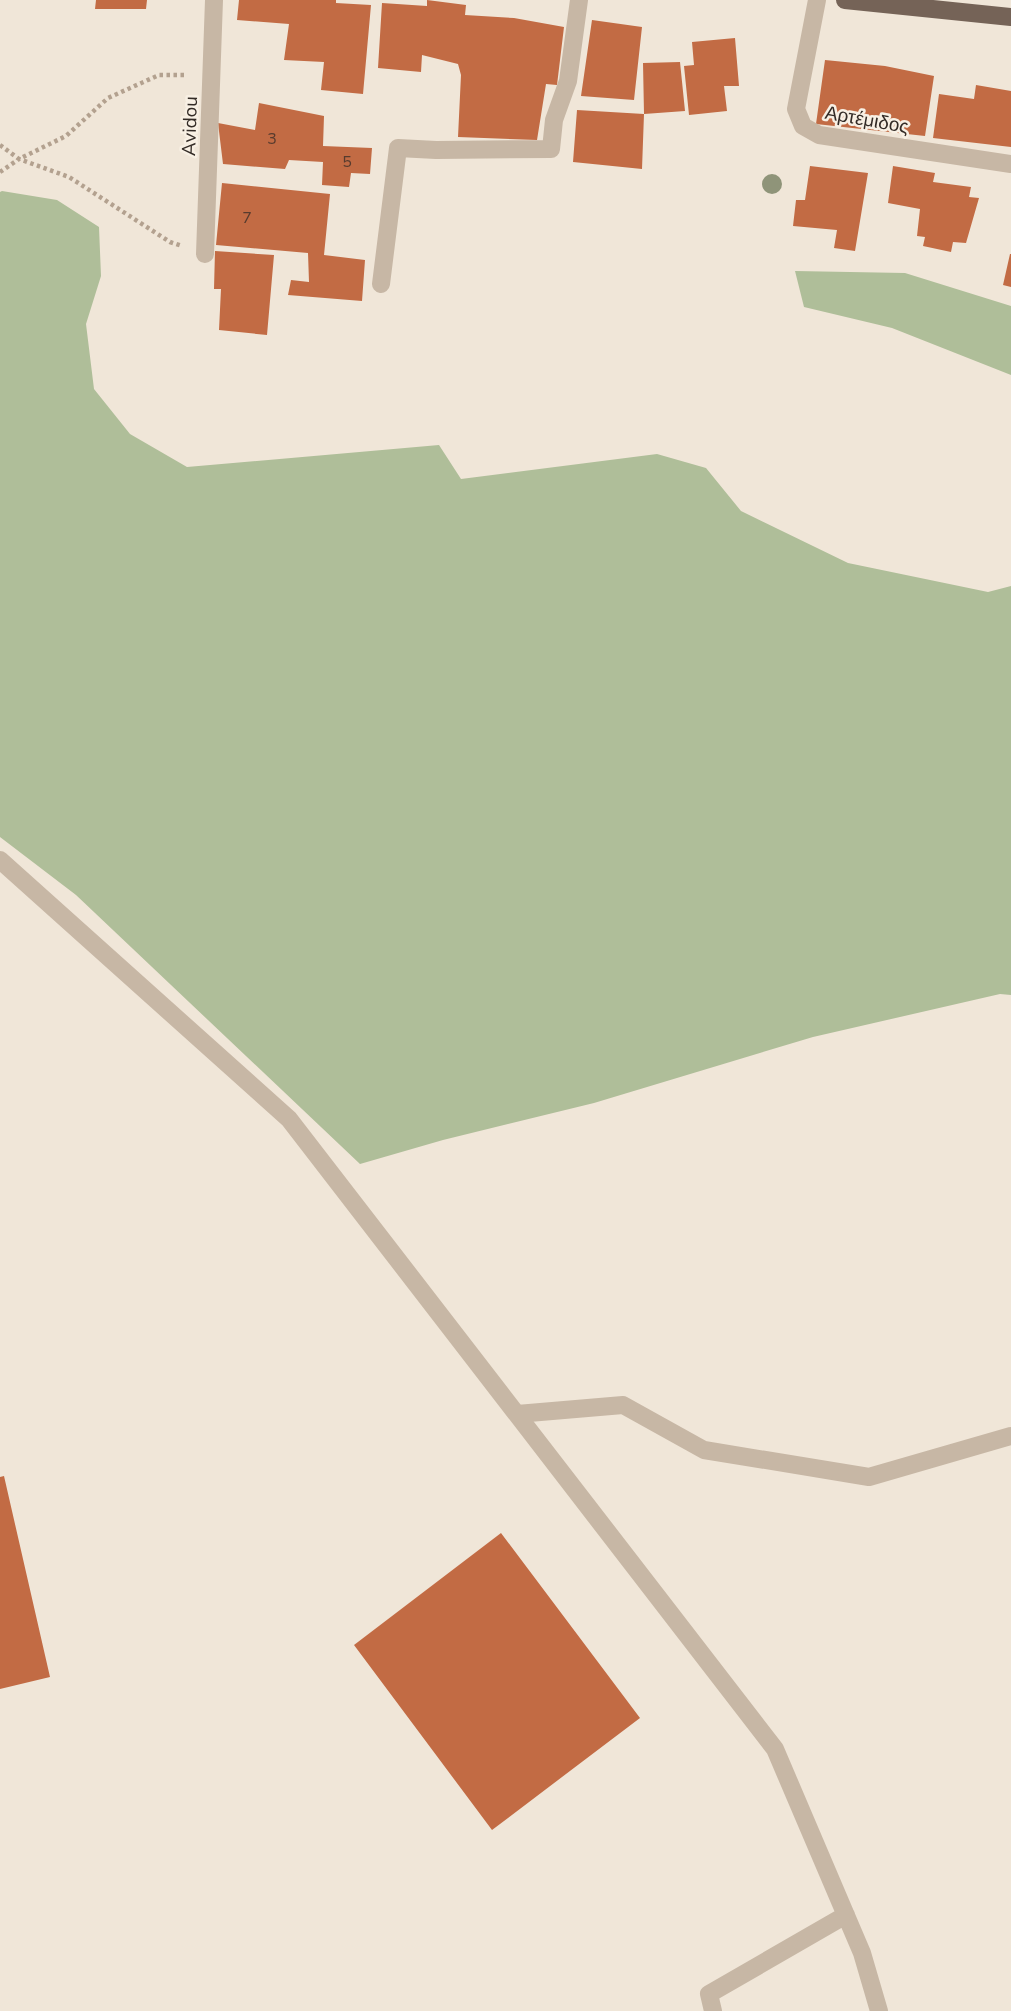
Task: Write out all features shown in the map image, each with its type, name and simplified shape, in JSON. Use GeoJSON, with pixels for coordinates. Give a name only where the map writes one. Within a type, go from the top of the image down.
{"type":"FeatureCollection","features":[{"type":"Feature","properties":{"kind":"main road"},"geometry":{"type":"LineString","coordinates":[[845,0],[1011,17]]}},
{"type":"Feature","properties":{"kind":"street","name":"Avidou"},"geometry":{"type":"LineString","coordinates":[[205,254],[214,0]]}},
{"type":"Feature","properties":{"kind":"street"},"geometry":{"type":"LineString","coordinates":[[381,284],[398,148],[551,149],[554,121],[568,80],[579,0]]}},
{"type":"Feature","properties":{"kind":"street","name":"Αρτέμιδος"},"geometry":{"type":"LineString","coordinates":[[817,0],[796,109],[803,126],[819,135],[1011,164]]}},
{"type":"Feature","properties":{"kind":"street"},"geometry":{"type":"LineString","coordinates":[[0,860],[289,1119],[775,1749],[862,1953],[879,2011]]}},
{"type":"Feature","properties":{"kind":"street"},"geometry":{"type":"LineString","coordinates":[[517,1414],[623,1405],[704,1450],[869,1477],[1011,1436]]}},
{"type":"Feature","properties":{"kind":"street"},"geometry":{"type":"LineString","coordinates":[[712,2011],[709,1994],[846,1915]]}},
{"type":"Feature","properties":{"kind":"path"},"geometry":{"type":"LineString","coordinates":[[0,172],[19,159],[66,136],[108,98],[159,75],[212,78]]}},
{"type":"Feature","properties":{"kind":"path"},"geometry":{"type":"LineString","coordinates":[[0,145],[19,159],[69,177],[170,242],[205,254]]}},
{"type":"Feature","properties":{"kind":"green space"},"geometry":{"type":"Polygon","coordinates":[[[2,191],[57,200],[99,227],[101,276],[86,324],[94,389],[130,434],[187,467],[439,445],[461,479],[657,454],[706,468],[741,511],[848,563],[988,592],[1011,586],[1011,995],[1000,994],[813,1037],[594,1103],[443,1140],[360,1164],[76,895],[0,837],[2,191]]]}},
{"type":"Feature","properties":{"kind":"green space"},"geometry":{"type":"Polygon","coordinates":[[[795,271],[905,273],[1011,306],[1011,375],[892,328],[804,307],[795,271]]]}},
{"type":"Feature","properties":{"kind":"building"},"geometry":{"type":"Polygon","coordinates":[[[96,0],[147,0],[146,9],[95,9],[96,0]]]}},
{"type":"Feature","properties":{"kind":"building"},"geometry":{"type":"Polygon","coordinates":[[[239,0],[336,0],[336,3],[371,5],[363,94],[321,90],[324,62],[284,60],[289,24],[237,20],[239,0]]]}},
{"type":"Feature","properties":{"kind":"building"},"geometry":{"type":"Polygon","coordinates":[[[427,0],[466,5],[465,15],[514,18],[564,27],[557,85],[546,84],[537,140],[458,137],[461,75],[458,64],[422,55],[421,72],[378,68],[382,3],[427,6],[427,0]]]}},
{"type":"Feature","properties":{"kind":"building"},"geometry":{"type":"Polygon","coordinates":[[[592,20],[642,27],[634,100],[581,96],[592,20]]]}},
{"type":"Feature","properties":{"kind":"building"},"geometry":{"type":"Polygon","coordinates":[[[735,38],[739,86],[724,86],[727,111],[689,115],[684,66],[694,65],[692,42],[735,38]]]}},
{"type":"Feature","properties":{"kind":"building"},"geometry":{"type":"Polygon","coordinates":[[[825,60],[885,66],[934,76],[925,136],[816,124],[825,60]]]}},
{"type":"Feature","properties":{"kind":"building"},"geometry":{"type":"Polygon","coordinates":[[[680,62],[685,111],[644,114],[643,63],[680,62]]]}},
{"type":"Feature","properties":{"kind":"building"},"geometry":{"type":"Polygon","coordinates":[[[976,85],[1011,91],[1011,147],[933,138],[939,94],[974,99],[976,85]]]}},
{"type":"Feature","properties":{"kind":"building"},"geometry":{"type":"Polygon","coordinates":[[[259,103],[324,116],[323,146],[372,148],[370,174],[351,173],[349,187],[322,185],[323,162],[289,160],[285,169],[223,164],[218,123],[255,130],[259,103]]]}},
{"type":"Feature","properties":{"kind":"building"},"geometry":{"type":"Polygon","coordinates":[[[577,110],[644,114],[642,169],[573,162],[577,110]]]}},
{"type":"Feature","properties":{"kind":"building"},"geometry":{"type":"Polygon","coordinates":[[[810,166],[868,173],[855,251],[834,248],[837,230],[793,226],[796,200],[805,200],[810,166]]]}},
{"type":"Feature","properties":{"kind":"building"},"geometry":{"type":"Polygon","coordinates":[[[893,166],[935,173],[933,182],[971,187],[969,197],[979,198],[966,243],[953,242],[951,252],[923,246],[925,237],[917,236],[920,209],[888,203],[893,166]]]}},
{"type":"Feature","properties":{"kind":"building"},"geometry":{"type":"Polygon","coordinates":[[[222,183],[330,194],[324,255],[365,260],[362,301],[288,295],[291,280],[309,282],[308,253],[216,245],[222,183]]]}},
{"type":"Feature","properties":{"kind":"building"},"geometry":{"type":"Polygon","coordinates":[[[215,251],[274,255],[267,335],[219,330],[221,289],[214,289],[215,251]]]}},
{"type":"Feature","properties":{"kind":"building"},"geometry":{"type":"Polygon","coordinates":[[[1011,254],[1011,287],[1003,285],[1011,254]]]}},
{"type":"Feature","properties":{"kind":"building"},"geometry":{"type":"Polygon","coordinates":[[[4,1476],[50,1677],[0,1689],[0,1477],[4,1476]]]}},
{"type":"Feature","properties":{"kind":"building"},"geometry":{"type":"Polygon","coordinates":[[[501,1533],[640,1718],[492,1830],[354,1645],[501,1533]]]}}]}
